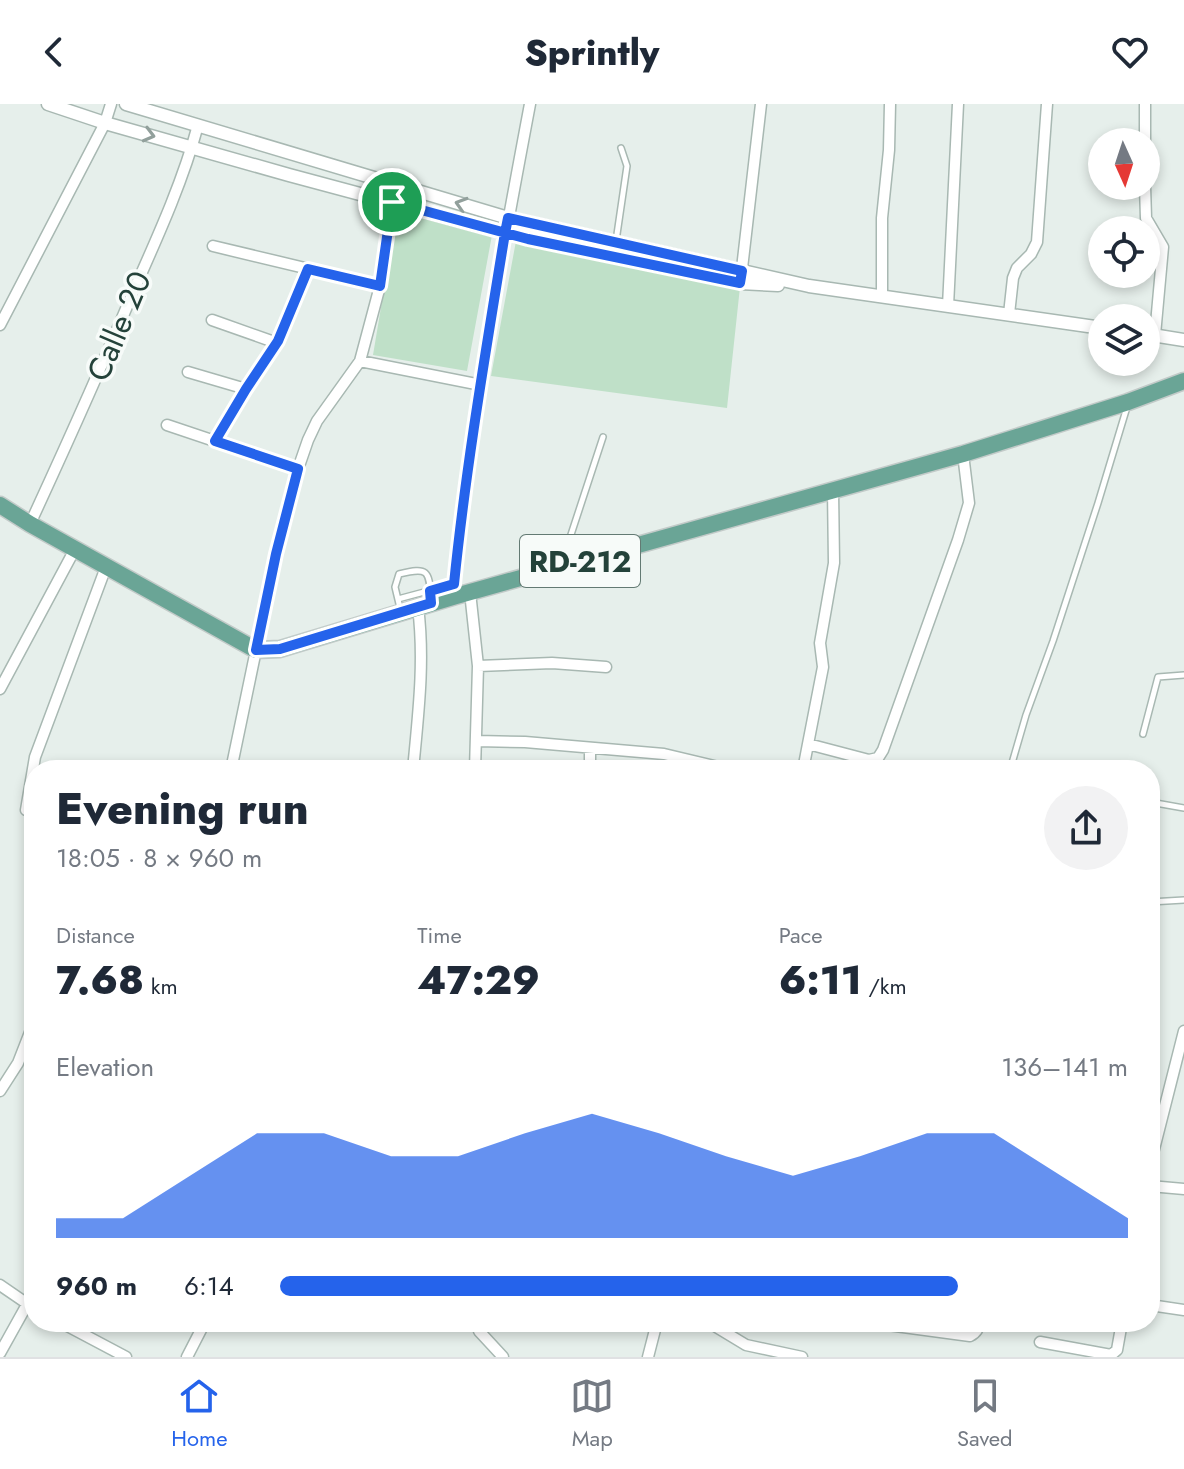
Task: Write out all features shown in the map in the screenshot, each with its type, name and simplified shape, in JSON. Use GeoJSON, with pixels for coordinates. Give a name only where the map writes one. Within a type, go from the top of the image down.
{"type":"FeatureCollection","features":[{"type":"Feature","properties":{"kind":"main road","name":"RD-212"},"geometry":{"type":"LineString","coordinates":[[256,650],[280,649],[399,606],[561,567],[963,454],[1184,381]]}},
{"type":"Feature","properties":{"kind":"main road"},"geometry":{"type":"LineString","coordinates":[[0,505],[256,650]]}},
{"type":"Feature","properties":{"kind":"street"},"geometry":{"type":"LineString","coordinates":[[48,104],[105,123],[505,233],[741,277],[1088,326]]}},
{"type":"Feature","properties":{"kind":"street"},"geometry":{"type":"LineString","coordinates":[[0,325],[105,123],[111,104]]}},
{"type":"Feature","properties":{"kind":"street"},"geometry":{"type":"LineString","coordinates":[[126,104],[508,218],[616,242],[741,277]]}},
{"type":"Feature","properties":{"kind":"street"},"geometry":{"type":"LineString","coordinates":[[476,760],[478,666],[460,591],[462,508],[505,233],[530,104]]}},
{"type":"Feature","properties":{"kind":"street"},"geometry":{"type":"LineString","coordinates":[[741,277],[761,104]]}},
{"type":"Feature","properties":{"kind":"street"},"geometry":{"type":"LineString","coordinates":[[882,296],[882,218],[890,104]]}},
{"type":"Feature","properties":{"kind":"street"},"geometry":{"type":"LineString","coordinates":[[948,306],[958,104]]}},
{"type":"Feature","properties":{"kind":"street"},"geometry":{"type":"LineString","coordinates":[[1009,314],[1013,278],[1037,242],[1047,104]]}},
{"type":"Feature","properties":{"kind":"street"},"geometry":{"type":"LineString","coordinates":[[1145,104],[1145,128]]}},
{"type":"Feature","properties":{"kind":"street","name":"Calle 20"},"geometry":{"type":"LineString","coordinates":[[30,524],[150,253],[198,125]]}},
{"type":"Feature","properties":{"kind":"street"},"geometry":{"type":"LineString","coordinates":[[233,760],[276,554],[298,469],[319,418],[360,361],[380,286],[395,184]]}},
{"type":"Feature","properties":{"kind":"street"},"geometry":{"type":"LineString","coordinates":[[1145,200],[1146,218],[1163,247],[1155,304]]}},
{"type":"Feature","properties":{"kind":"street"},"geometry":{"type":"LineString","coordinates":[[213,246],[380,286]]}},
{"type":"Feature","properties":{"kind":"street"},"geometry":{"type":"LineString","coordinates":[[215,441],[277,343],[308,269]]}},
{"type":"Feature","properties":{"kind":"street"},"geometry":{"type":"LineString","coordinates":[[212,320],[277,343]]}},
{"type":"Feature","properties":{"kind":"street"},"geometry":{"type":"LineString","coordinates":[[1160,336],[1184,340]]}},
{"type":"Feature","properties":{"kind":"street"},"geometry":{"type":"LineString","coordinates":[[360,361],[481,385]]}},
{"type":"Feature","properties":{"kind":"street"},"geometry":{"type":"LineString","coordinates":[[188,372],[246,389]]}},
{"type":"Feature","properties":{"kind":"street"},"geometry":{"type":"LineString","coordinates":[[167,425],[298,469]]}},
{"type":"Feature","properties":{"kind":"street"},"geometry":{"type":"LineString","coordinates":[[808,744],[869,760],[878,758],[883,750],[969,503],[963,454]]}},
{"type":"Feature","properties":{"kind":"street"},"geometry":{"type":"LineString","coordinates":[[805,760],[823,667],[820,643],[834,563],[833,490]]}},
{"type":"Feature","properties":{"kind":"street"},"geometry":{"type":"LineString","coordinates":[[0,689],[75,549]]}},
{"type":"Feature","properties":{"kind":"street"},"geometry":{"type":"LineString","coordinates":[[34,760],[106,567]]}},
{"type":"Feature","properties":{"kind":"street"},"geometry":{"type":"LineString","coordinates":[[414,760],[421,632],[426,600]]}},
{"type":"Feature","properties":{"kind":"street"},"geometry":{"type":"LineString","coordinates":[[478,666],[552,663],[606,667]]}},
{"type":"Feature","properties":{"kind":"street"},"geometry":{"type":"LineString","coordinates":[[477,741],[664,754],[689,760]]}},
{"type":"Feature","properties":{"kind":"street"},"geometry":{"type":"LineString","coordinates":[[590,749],[590,760]]}},
{"type":"Feature","properties":{"kind":"street"},"geometry":{"type":"LineString","coordinates":[[1160,1126],[1184,1031]]}},
{"type":"Feature","properties":{"kind":"street"},"geometry":{"type":"LineString","coordinates":[[0,1091],[24,1048]]}},
{"type":"Feature","properties":{"kind":"street"},"geometry":{"type":"LineString","coordinates":[[1160,1187],[1184,1189]]}},
{"type":"Feature","properties":{"kind":"street"},"geometry":{"type":"LineString","coordinates":[[0,1285],[24,1301]]}},
{"type":"Feature","properties":{"kind":"street"},"geometry":{"type":"LineString","coordinates":[[1160,1306],[1184,1310]]}},
{"type":"Feature","properties":{"kind":"street"},"geometry":{"type":"LineString","coordinates":[[0,1353],[24,1317]]}},
{"type":"Feature","properties":{"kind":"street"},"geometry":{"type":"LineString","coordinates":[[79,1332],[126,1357]]}},
{"type":"Feature","properties":{"kind":"street"},"geometry":{"type":"LineString","coordinates":[[187,1357],[200,1332]]}},
{"type":"Feature","properties":{"kind":"street"},"geometry":{"type":"LineString","coordinates":[[480,1332],[503,1357]]}},
{"type":"Feature","properties":{"kind":"street"},"geometry":{"type":"LineString","coordinates":[[648,1357],[654,1332]]}},
{"type":"Feature","properties":{"kind":"street"},"geometry":{"type":"LineString","coordinates":[[725,1332],[746,1345],[802,1357]]}},
{"type":"Feature","properties":{"kind":"street"},"geometry":{"type":"LineString","coordinates":[[940,1332],[970,1336],[976,1332]]}},
{"type":"Feature","properties":{"kind":"street"},"geometry":{"type":"LineString","coordinates":[[1040,1342],[1111,1355],[1117,1350],[1120,1332]]}},
{"type":"Feature","properties":{"kind":"lane"},"geometry":{"type":"LineString","coordinates":[[616,242],[627,166],[621,148]]}},
{"type":"Feature","properties":{"kind":"lane"},"geometry":{"type":"LineString","coordinates":[[1013,760],[1128,402]]}},
{"type":"Feature","properties":{"kind":"lane"},"geometry":{"type":"LineString","coordinates":[[561,567],[603,437]]}},
{"type":"Feature","properties":{"kind":"lane"},"geometry":{"type":"LineString","coordinates":[[399,606],[395,587],[399,574],[410,571],[427,573],[426,600]]}},
{"type":"Feature","properties":{"kind":"lane"},"geometry":{"type":"LineString","coordinates":[[1143,734],[1158,677],[1184,675]]}},
{"type":"Feature","properties":{"kind":"lane"},"geometry":{"type":"LineString","coordinates":[[1160,804],[1184,808]]}},
{"type":"Feature","properties":{"kind":"lane"},"geometry":{"type":"LineString","coordinates":[[1160,901],[1184,900]]}},
{"type":"Feature","properties":{"kind":"green space"},"geometry":{"type":"Polygon","coordinates":[[[397,212],[492,235],[467,371],[373,355],[397,212]]]}},
{"type":"Feature","properties":{"kind":"green space"},"geometry":{"type":"Polygon","coordinates":[[[516,241],[699,282],[740,287],[727,408],[491,376],[516,241]]]}},
{"type":"Feature","properties":{"kind":"route"},"geometry":{"type":"LineString","coordinates":[[392,202],[380,286],[308,269],[278,341],[215,441],[298,469],[256,650],[280,649],[431,603],[430,591],[454,584],[462,508],[505,233],[508,218],[742,271],[740,283],[528,239],[505,233],[392,202]]}}]}
